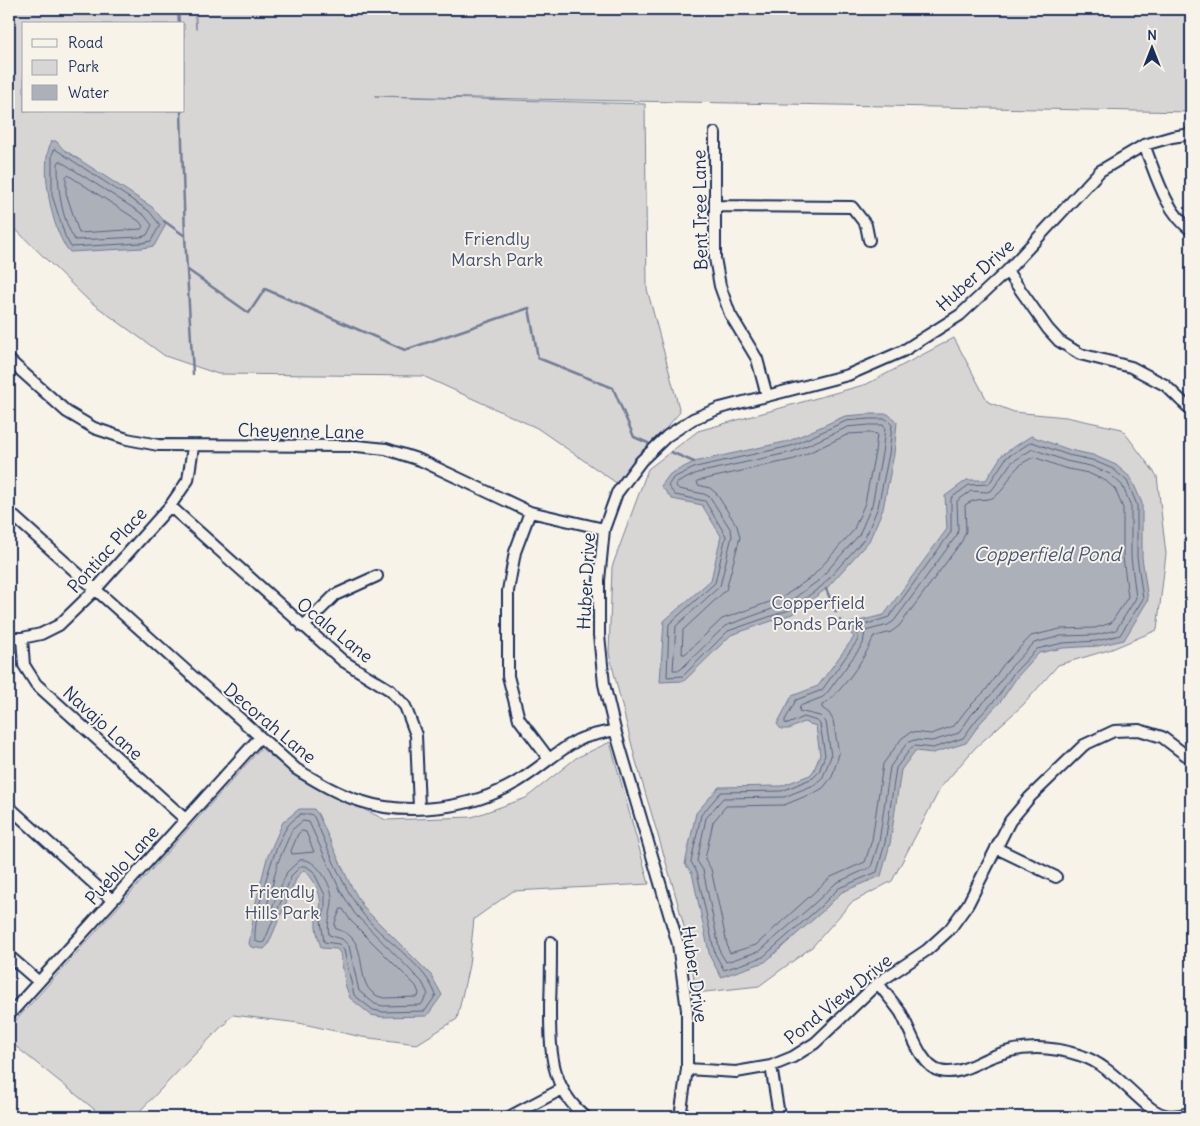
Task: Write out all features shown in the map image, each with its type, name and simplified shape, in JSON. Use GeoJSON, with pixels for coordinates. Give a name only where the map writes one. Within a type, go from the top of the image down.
{"type":"FeatureCollection","features":[{"type":"Feature","properties":{"kind":"street","name":"Bent Tree Lane"},"geometry":{"type":"LineString","coordinates":[[715,133],[715,258],[720,286],[730,314],[757,359],[767,396]]}},
{"type":"Feature","properties":{"kind":"street","name":"Huber Drive"},"geometry":{"type":"LineString","coordinates":[[680,1117],[687,1069],[688,1010],[678,944],[615,730],[604,684],[598,635],[604,529],[617,493],[641,460],[667,436],[693,419],[720,408],[848,375],[903,351],[960,314],[1007,271],[1100,171],[1144,145],[1191,134]]}},
{"type":"Feature","properties":{"kind":"street"},"geometry":{"type":"LineString","coordinates":[[1144,145],[1170,207],[1182,224],[1191,230]]}},
{"type":"Feature","properties":{"kind":"street"},"geometry":{"type":"LineString","coordinates":[[715,206],[852,207],[866,225],[870,240]]}},
{"type":"Feature","properties":{"kind":"street"},"geometry":{"type":"LineString","coordinates":[[1007,271],[1048,329],[1060,341],[1080,354],[1131,367],[1165,385],[1191,410]]}},
{"type":"Feature","properties":{"kind":"street","name":"Cheyenne Lane"},"geometry":{"type":"LineString","coordinates":[[9,360],[67,412],[94,428],[135,441],[158,445],[356,446],[386,449],[420,460],[530,512],[604,529]]}},
{"type":"Feature","properties":{"kind":"street","name":"Pontiac Place"},"geometry":{"type":"LineString","coordinates":[[9,638],[22,638],[41,634],[59,626],[95,590],[170,506],[188,480],[193,446]]}},
{"type":"Feature","properties":{"kind":"street","name":"Ocala Lane"},"geometry":{"type":"LineString","coordinates":[[170,506],[343,662],[390,690],[405,706],[416,735],[419,808]]}},
{"type":"Feature","properties":{"kind":"street","name":"Decorah Lane"},"geometry":{"type":"LineString","coordinates":[[9,512],[296,769],[326,787],[361,802],[399,808],[438,808],[479,800],[515,784],[579,740],[615,730]]}},
{"type":"Feature","properties":{"kind":"street"},"geometry":{"type":"LineString","coordinates":[[530,512],[515,552],[508,591],[508,676],[519,719],[549,759]]}},
{"type":"Feature","properties":{"kind":"street"},"geometry":{"type":"LineString","coordinates":[[303,627],[335,595],[377,576]]}},
{"type":"Feature","properties":{"kind":"street","name":"Navajo Lane"},"geometry":{"type":"LineString","coordinates":[[22,638],[24,664],[36,684],[185,819]]}},
{"type":"Feature","properties":{"kind":"street","name":"Pond View Drive"},"geometry":{"type":"LineString","coordinates":[[687,1069],[736,1072],[771,1066],[793,1057],[815,1043],[878,983],[928,950],[950,929],[968,904],[1010,821],[1030,798],[1084,745],[1114,731],[1139,730],[1162,737],[1191,759]]}},
{"type":"Feature","properties":{"kind":"street","name":"Pueblo Lane"},"geometry":{"type":"LineString","coordinates":[[9,1015],[260,737]]}},
{"type":"Feature","properties":{"kind":"street"},"geometry":{"type":"LineString","coordinates":[[9,807],[112,900]]}},
{"type":"Feature","properties":{"kind":"street"},"geometry":{"type":"LineString","coordinates":[[996,848],[1056,877]]}},
{"type":"Feature","properties":{"kind":"street"},"geometry":{"type":"LineString","coordinates":[[551,942],[550,1048],[554,1069],[562,1088],[579,1112],[586,1117]]}},
{"type":"Feature","properties":{"kind":"street"},"geometry":{"type":"LineString","coordinates":[[9,956],[38,982]]}},
{"type":"Feature","properties":{"kind":"street"},"geometry":{"type":"LineString","coordinates":[[878,983],[900,1013],[922,1056],[930,1066],[940,1072],[959,1072],[993,1056],[1016,1050],[1038,1048],[1061,1049],[1084,1056],[1104,1067],[1155,1112],[1166,1116],[1191,1112]]}},
{"type":"Feature","properties":{"kind":"street"},"geometry":{"type":"LineString","coordinates":[[771,1066],[779,1115]]}},
{"type":"Feature","properties":{"kind":"street"},"geometry":{"type":"LineString","coordinates":[[509,1117],[562,1088]]}},
{"type":"Feature","properties":{"kind":"green space","name":"Friendly Marsh Park"},"geometry":{"type":"Polygon","coordinates":[[[9,9],[194,9],[196,29],[196,9],[1191,9],[1191,112],[375,96],[645,104],[647,289],[680,412],[618,484],[537,428],[423,376],[218,374],[165,356],[88,300],[9,223],[9,9]]]}},
{"type":"Feature","properties":{"kind":"green space","name":"Copperfield Ponds Park"},"geometry":{"type":"Polygon","coordinates":[[[954,338],[988,402],[1014,412],[1066,417],[1122,429],[1157,476],[1166,554],[1157,630],[1112,649],[1058,665],[1023,705],[975,748],[941,787],[892,881],[851,903],[812,947],[759,986],[696,993],[688,941],[635,758],[609,653],[612,567],[648,469],[698,431],[867,384],[954,338]]]}},
{"type":"Feature","properties":{"kind":"green space","name":"Friendly Hills Park"},"geometry":{"type":"Polygon","coordinates":[[[610,742],[649,884],[513,891],[474,919],[469,965],[457,1019],[417,1044],[362,1037],[299,1023],[233,1015],[134,1117],[104,1117],[9,1041],[9,1028],[261,748],[298,778],[386,820],[472,817],[526,798],[576,758],[610,742]]]}},
{"type":"Feature","properties":{"kind":"water"},"geometry":{"type":"Polygon","coordinates":[[[52,141],[56,141],[63,149],[152,207],[165,222],[165,226],[154,246],[70,252],[63,243],[49,198],[46,165],[52,141]]]}},
{"type":"Feature","properties":{"kind":"water"},"geometry":{"type":"Polygon","coordinates":[[[888,414],[897,422],[894,454],[883,509],[869,541],[826,589],[792,614],[731,635],[684,681],[660,682],[664,621],[711,580],[721,536],[702,505],[672,499],[661,486],[670,474],[694,462],[789,441],[845,416],[888,414]]]}},
{"type":"Feature","properties":{"kind":"water","name":"Copperfield Pond"},"geometry":{"type":"Polygon","coordinates":[[[1031,436],[1070,450],[1093,455],[1116,465],[1131,478],[1142,503],[1142,557],[1148,600],[1124,640],[1098,646],[1063,648],[1039,653],[1017,677],[1001,701],[981,722],[966,743],[933,753],[915,751],[901,770],[890,844],[881,876],[842,892],[765,962],[721,977],[710,957],[692,873],[685,864],[696,813],[719,787],[781,786],[810,775],[820,755],[816,726],[804,722],[789,729],[781,729],[777,724],[792,696],[818,686],[854,637],[842,625],[884,615],[947,529],[945,496],[967,480],[986,480],[1002,455],[1031,436]]]}},
{"type":"Feature","properties":{"kind":"water"},"geometry":{"type":"Polygon","coordinates":[[[299,809],[314,809],[318,814],[350,884],[364,908],[431,975],[442,995],[427,1016],[382,1017],[371,1015],[350,998],[346,987],[340,953],[337,949],[321,948],[316,924],[321,904],[319,893],[314,882],[304,870],[297,877],[268,945],[264,949],[251,947],[249,944],[256,902],[267,858],[283,822],[299,809]]]}},
{"type":"Feature","properties":{"kind":"waterway"},"geometry":{"type":"LineString","coordinates":[[178,9],[179,22]]}},
{"type":"Feature","properties":{"kind":"waterway"},"geometry":{"type":"LineString","coordinates":[[181,112],[185,236],[193,374]]}},
{"type":"Feature","properties":{"kind":"waterway"},"geometry":{"type":"LineString","coordinates":[[164,221],[185,236]]}},
{"type":"Feature","properties":{"kind":"waterway"},"geometry":{"type":"LineString","coordinates":[[188,270],[249,313],[265,289],[405,350],[529,308],[538,358],[613,388],[634,437],[648,443]]}},
{"type":"Feature","properties":{"kind":"waterway"},"geometry":{"type":"LineString","coordinates":[[671,452],[694,462]]}},
{"type":"Feature","properties":{"kind":"waterway"},"geometry":{"type":"LineString","coordinates":[[826,589],[836,612]]}},
{"type":"Feature","properties":{"kind":"waterway"},"geometry":{"type":"LineString","coordinates":[[840,620],[842,625]]}}]}
